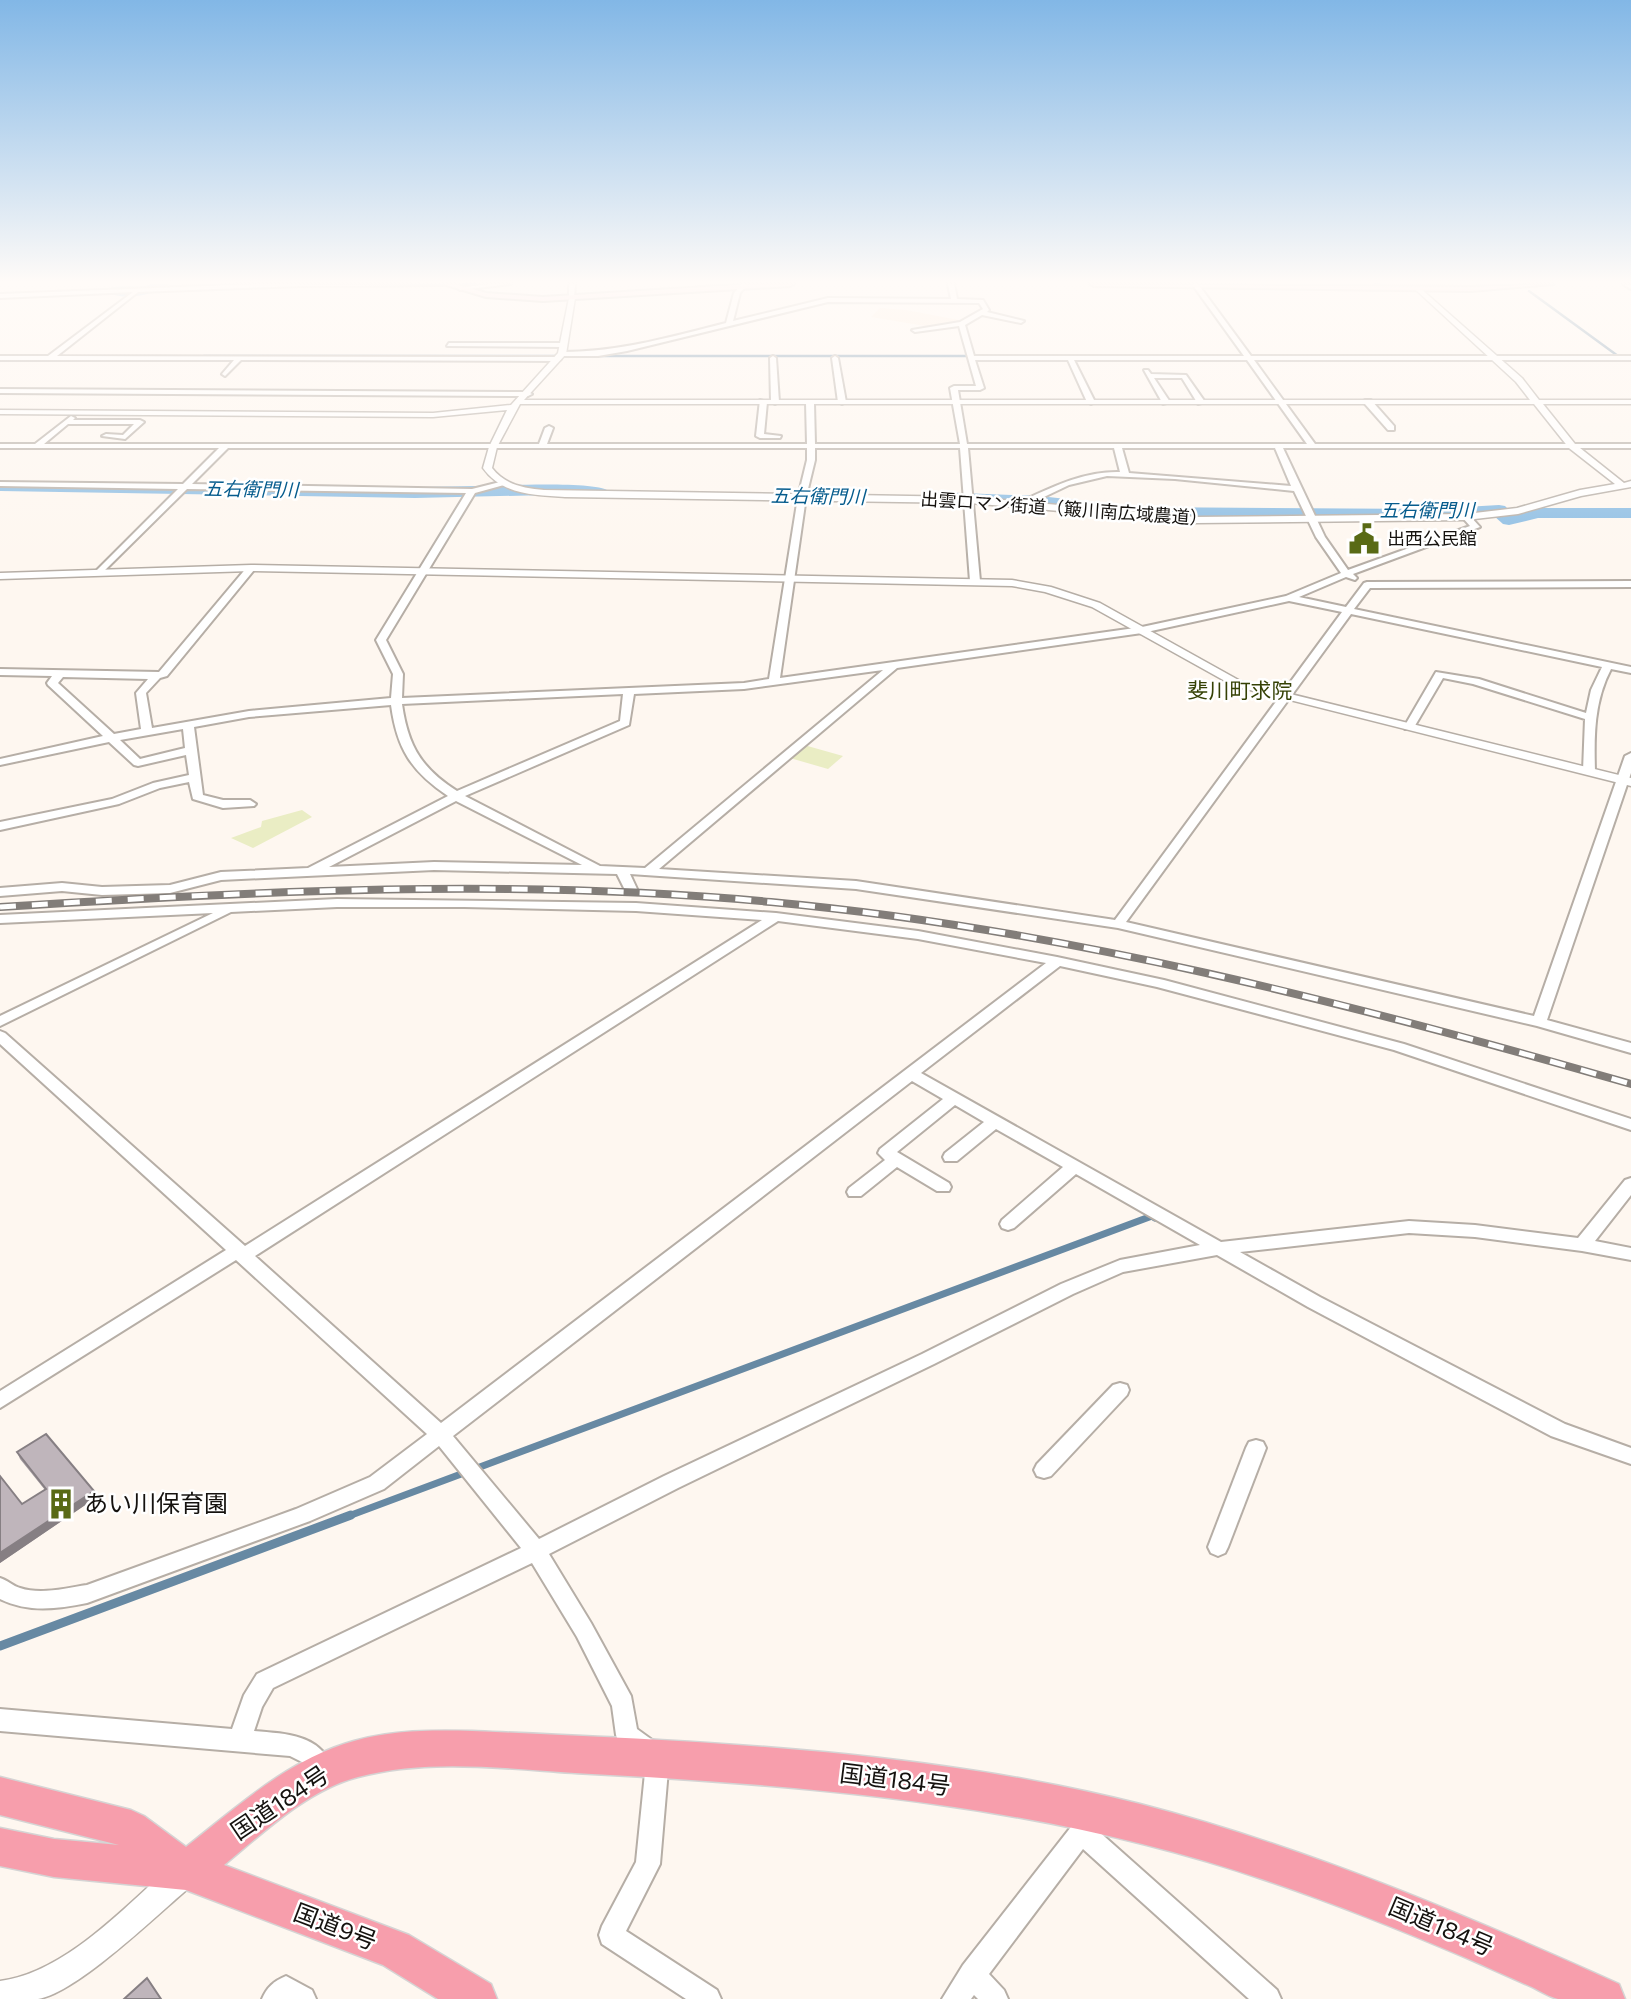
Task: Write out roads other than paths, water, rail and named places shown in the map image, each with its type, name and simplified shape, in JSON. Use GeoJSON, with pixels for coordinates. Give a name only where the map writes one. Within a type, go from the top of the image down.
{"type":"FeatureCollection","features":[{"type":"Feature","properties":{"kind":"highway","name":"国道184号"},"geometry":{"type":"LineString","coordinates":[[186,1871],[323,1770],[383,1753],[438,1749],[658,1758],[912,1779],[1089,1823],[1213,1844],[1392,1905],[1591,1996]]}},
{"type":"Feature","properties":{"kind":"highway","name":"国道9号"},"geometry":{"type":"LineString","coordinates":[[0,1796],[131,1829],[186,1871]]}},
{"type":"Feature","properties":{"kind":"highway","name":"国道9号"},"geometry":{"type":"LineString","coordinates":[[0,1847],[54,1858],[186,1871],[395,1949],[476,1999]]}},
{"type":"Feature","properties":{"kind":"street"},"geometry":{"type":"LineString","coordinates":[[501,483],[491,476],[486,467],[493,447],[518,404],[541,377]]}},
{"type":"Feature","properties":{"kind":"street"},"geometry":{"type":"LineString","coordinates":[[774,377],[775,402]]}},
{"type":"Feature","properties":{"kind":"street"},"geometry":{"type":"LineString","coordinates":[[838,377],[842,402]]}},
{"type":"Feature","properties":{"kind":"street"},"geometry":{"type":"LineString","coordinates":[[975,580],[964,446],[954,388],[979,387],[976,377]]}},
{"type":"Feature","properties":{"kind":"street"},"geometry":{"type":"LineString","coordinates":[[1079,377],[1091,402]]}},
{"type":"Feature","properties":{"kind":"street"},"geometry":{"type":"LineString","coordinates":[[1151,377],[1166,402]]}},
{"type":"Feature","properties":{"kind":"street"},"geometry":{"type":"LineString","coordinates":[[1185,377],[1201,402]]}},
{"type":"Feature","properties":{"kind":"street"},"geometry":{"type":"LineString","coordinates":[[1262,377],[1313,446]]}},
{"type":"Feature","properties":{"kind":"street"},"geometry":{"type":"LineString","coordinates":[[1513,377],[1539,403],[1572,446],[1625,484]]}},
{"type":"Feature","properties":{"kind":"street"},"geometry":{"type":"LineString","coordinates":[[0,391],[518,404],[1631,402]]}},
{"type":"Feature","properties":{"kind":"street"},"geometry":{"type":"LineString","coordinates":[[763,402],[760,436],[810,441]]}},
{"type":"Feature","properties":{"kind":"street"},"geometry":{"type":"LineString","coordinates":[[774,682],[802,498],[811,460],[810,402]]}},
{"type":"Feature","properties":{"kind":"street"},"geometry":{"type":"LineString","coordinates":[[1368,402],[1391,428]]}},
{"type":"Feature","properties":{"kind":"street"},"geometry":{"type":"LineString","coordinates":[[0,412],[433,415],[518,404]]}},
{"type":"Feature","properties":{"kind":"street"},"geometry":{"type":"LineString","coordinates":[[37,446],[76,413]]}},
{"type":"Feature","properties":{"kind":"street"},"geometry":{"type":"LineString","coordinates":[[49,436],[125,436],[140,422],[66,422]]}},
{"type":"Feature","properties":{"kind":"street"},"geometry":{"type":"LineString","coordinates":[[541,447],[549,428]]}},
{"type":"Feature","properties":{"kind":"street"},"geometry":{"type":"LineString","coordinates":[[0,446],[541,447],[810,441],[964,446],[1631,446]]}},
{"type":"Feature","properties":{"kind":"street"},"geometry":{"type":"LineString","coordinates":[[100,572],[226,446]]}},
{"type":"Feature","properties":{"kind":"street"},"geometry":{"type":"LineString","coordinates":[[1118,446],[1125,474]]}},
{"type":"Feature","properties":{"kind":"street"},"geometry":{"type":"LineString","coordinates":[[1278,446],[1312,519],[1340,569],[1346,575],[1367,584],[1631,584]]}},
{"type":"Feature","properties":{"kind":"street"},"geometry":{"type":"LineString","coordinates":[[1023,504],[1082,478],[1107,474],[1299,489]]}},
{"type":"Feature","properties":{"kind":"street"},"geometry":{"type":"LineString","coordinates":[[0,484],[472,491],[501,483]]}},
{"type":"Feature","properties":{"kind":"street","name":"出雲ロマン街道（簸川南広域農道）"},"geometry":{"type":"LineString","coordinates":[[501,483],[525,490],[565,494],[969,500],[1164,518],[1312,519],[1466,517],[1518,511],[1625,484]]}},
{"type":"Feature","properties":{"kind":"street"},"geometry":{"type":"LineString","coordinates":[[472,491],[381,640],[398,674],[396,701],[400,729],[415,763],[428,773],[430,779],[456,796],[599,869]]}},
{"type":"Feature","properties":{"kind":"street"},"geometry":{"type":"LineString","coordinates":[[0,762],[111,738],[249,714],[396,701],[774,682],[1143,630],[1289,598],[1382,559],[1476,527],[1466,517]]}},
{"type":"Feature","properties":{"kind":"street"},"geometry":{"type":"LineString","coordinates":[[0,672],[163,674],[251,568]]}},
{"type":"Feature","properties":{"kind":"street"},"geometry":{"type":"LineString","coordinates":[[0,576],[251,568],[975,580],[1029,586],[1072,596],[1096,605],[1212,672],[1238,684],[1627,781]]}},
{"type":"Feature","properties":{"kind":"street"},"geometry":{"type":"LineString","coordinates":[[1118,924],[1367,584]]}},
{"type":"Feature","properties":{"kind":"street"},"geometry":{"type":"LineString","coordinates":[[1289,598],[1631,670]]}},
{"type":"Feature","properties":{"kind":"street"},"geometry":{"type":"LineString","coordinates":[[1589,771],[1588,717],[1600,677],[1608,665]]}},
{"type":"Feature","properties":{"kind":"street"},"geometry":{"type":"LineString","coordinates":[[649,871],[894,666]]}},
{"type":"Feature","properties":{"kind":"street"},"geometry":{"type":"LineString","coordinates":[[61,673],[52,684],[138,764],[191,750]]}},
{"type":"Feature","properties":{"kind":"street"},"geometry":{"type":"LineString","coordinates":[[1409,727],[1440,674],[1475,681],[1588,717]]}},
{"type":"Feature","properties":{"kind":"street"},"geometry":{"type":"LineString","coordinates":[[147,732],[141,693],[156,676]]}},
{"type":"Feature","properties":{"kind":"street"},"geometry":{"type":"LineString","coordinates":[[308,874],[456,796],[625,723],[629,690]]}},
{"type":"Feature","properties":{"kind":"street"},"geometry":{"type":"LineString","coordinates":[[188,724],[197,797],[223,804],[250,804]]}},
{"type":"Feature","properties":{"kind":"street"},"geometry":{"type":"LineString","coordinates":[[1539,1022],[1627,781],[1631,756]]}},
{"type":"Feature","properties":{"kind":"street"},"geometry":{"type":"LineString","coordinates":[[0,825],[115,802],[157,785],[195,778]]}},
{"type":"Feature","properties":{"kind":"street"},"geometry":{"type":"LineString","coordinates":[[0,892],[62,887],[102,891],[170,889],[221,876],[434,866],[649,871],[856,885],[1118,924],[1539,1022],[1631,1048]]}},
{"type":"Feature","properties":{"kind":"street"},"geometry":{"type":"LineString","coordinates":[[622,870],[633,897]]}},
{"type":"Feature","properties":{"kind":"street"},"geometry":{"type":"LineString","coordinates":[[0,919],[337,903],[633,897],[918,935],[1159,983],[1399,1047],[1631,1125]]}},
{"type":"Feature","properties":{"kind":"street"},"geometry":{"type":"LineString","coordinates":[[0,1022],[232,909]]}},
{"type":"Feature","properties":{"kind":"street"},"geometry":{"type":"LineString","coordinates":[[0,1400],[776,918]]}},
{"type":"Feature","properties":{"kind":"street"},"geometry":{"type":"LineString","coordinates":[[0,1587],[11,1597],[50,1600],[87,1594],[303,1515],[377,1483],[442,1436],[1058,961]]}},
{"type":"Feature","properties":{"kind":"street"},"geometry":{"type":"LineString","coordinates":[[0,1036],[442,1436],[536,1551],[584,1630],[622,1704],[627,1735],[658,1758],[648,1864],[611,1935],[708,1999]]}},
{"type":"Feature","properties":{"kind":"street"},"geometry":{"type":"LineString","coordinates":[[911,1074],[1314,1302],[1558,1430],[1631,1456]]}},
{"type":"Feature","properties":{"kind":"street"},"geometry":{"type":"LineString","coordinates":[[943,1188],[886,1153],[954,1098]]}},
{"type":"Feature","properties":{"kind":"street"},"geometry":{"type":"LineString","coordinates":[[951,1157],[996,1121]]}},
{"type":"Feature","properties":{"kind":"street"},"geometry":{"type":"LineString","coordinates":[[855,1192],[896,1159]]}},
{"type":"Feature","properties":{"kind":"street"},"geometry":{"type":"LineString","coordinates":[[1008,1224],[1075,1166]]}},
{"type":"Feature","properties":{"kind":"street"},"geometry":{"type":"LineString","coordinates":[[1582,1245],[1631,1184]]}},
{"type":"Feature","properties":{"kind":"street"},"geometry":{"type":"LineString","coordinates":[[240,1740],[252,1703],[265,1681],[536,1551],[671,1482],[1067,1289],[1120,1266],[1221,1248],[1409,1227],[1475,1231],[1631,1254]]}},
{"type":"Feature","properties":{"kind":"street"},"geometry":{"type":"LineString","coordinates":[[1044,1470],[1119,1390]]}},
{"type":"Feature","properties":{"kind":"street"},"geometry":{"type":"LineString","coordinates":[[1218,1547],[1256,1448]]}},
{"type":"Feature","properties":{"kind":"street"},"geometry":{"type":"LineString","coordinates":[[0,1720],[290,1745],[312,1755],[323,1770]]}},
{"type":"Feature","properties":{"kind":"street"},"geometry":{"type":"LineString","coordinates":[[955,1999],[1089,1823],[1268,1999]]}},
{"type":"Feature","properties":{"kind":"street"},"geometry":{"type":"LineString","coordinates":[[0,1995],[38,1989],[77,1965],[186,1871]]}},
{"type":"Feature","properties":{"kind":"street"},"geometry":{"type":"LineString","coordinates":[[972,1974],[995,1999]]}},
{"type":"Feature","properties":{"kind":"street"},"geometry":{"type":"LineString","coordinates":[[275,1999],[286,1989],[303,1999]]}},
{"type":"Feature","properties":{"kind":"waterway","name":"五右衛門川"},"geometry":{"type":"LineString","coordinates":[[0,486],[415,493],[548,490],[601,492]]}},
{"type":"Feature","properties":{"kind":"waterway","name":"五右衛門川"},"geometry":{"type":"LineString","coordinates":[[937,497],[1040,501],[1136,512],[1430,514],[1499,510],[1509,520],[1538,513],[1631,513]]}},
{"type":"Feature","properties":{"kind":"waterway"},"geometry":{"type":"LineString","coordinates":[[346,1517],[1152,1216],[1155,1218]]}},
{"type":"Feature","properties":{"kind":"waterway"},"geometry":{"type":"LineString","coordinates":[[0,1646],[351,1515]]}},
{"type":"Feature","properties":{"kind":"railway"},"geometry":{"type":"LineString","coordinates":[[0,907],[289,892],[483,889],[580,890],[771,902],[881,914],[1098,950],[1312,998],[1631,1084]]}},
{"type":"Feature","properties":{"kind":"place","name":"出西公民館"},"geometry":{"type":"Point","coordinates":[1364,539]}},
{"type":"Feature","properties":{"kind":"place","name":"あい川保育園"},"geometry":{"type":"Point","coordinates":[61,1504]}},
{"type":"Feature","properties":{"kind":"district","name":"斐川町求院"},"geometry":{"type":"Point","coordinates":[1240,691]}}]}
